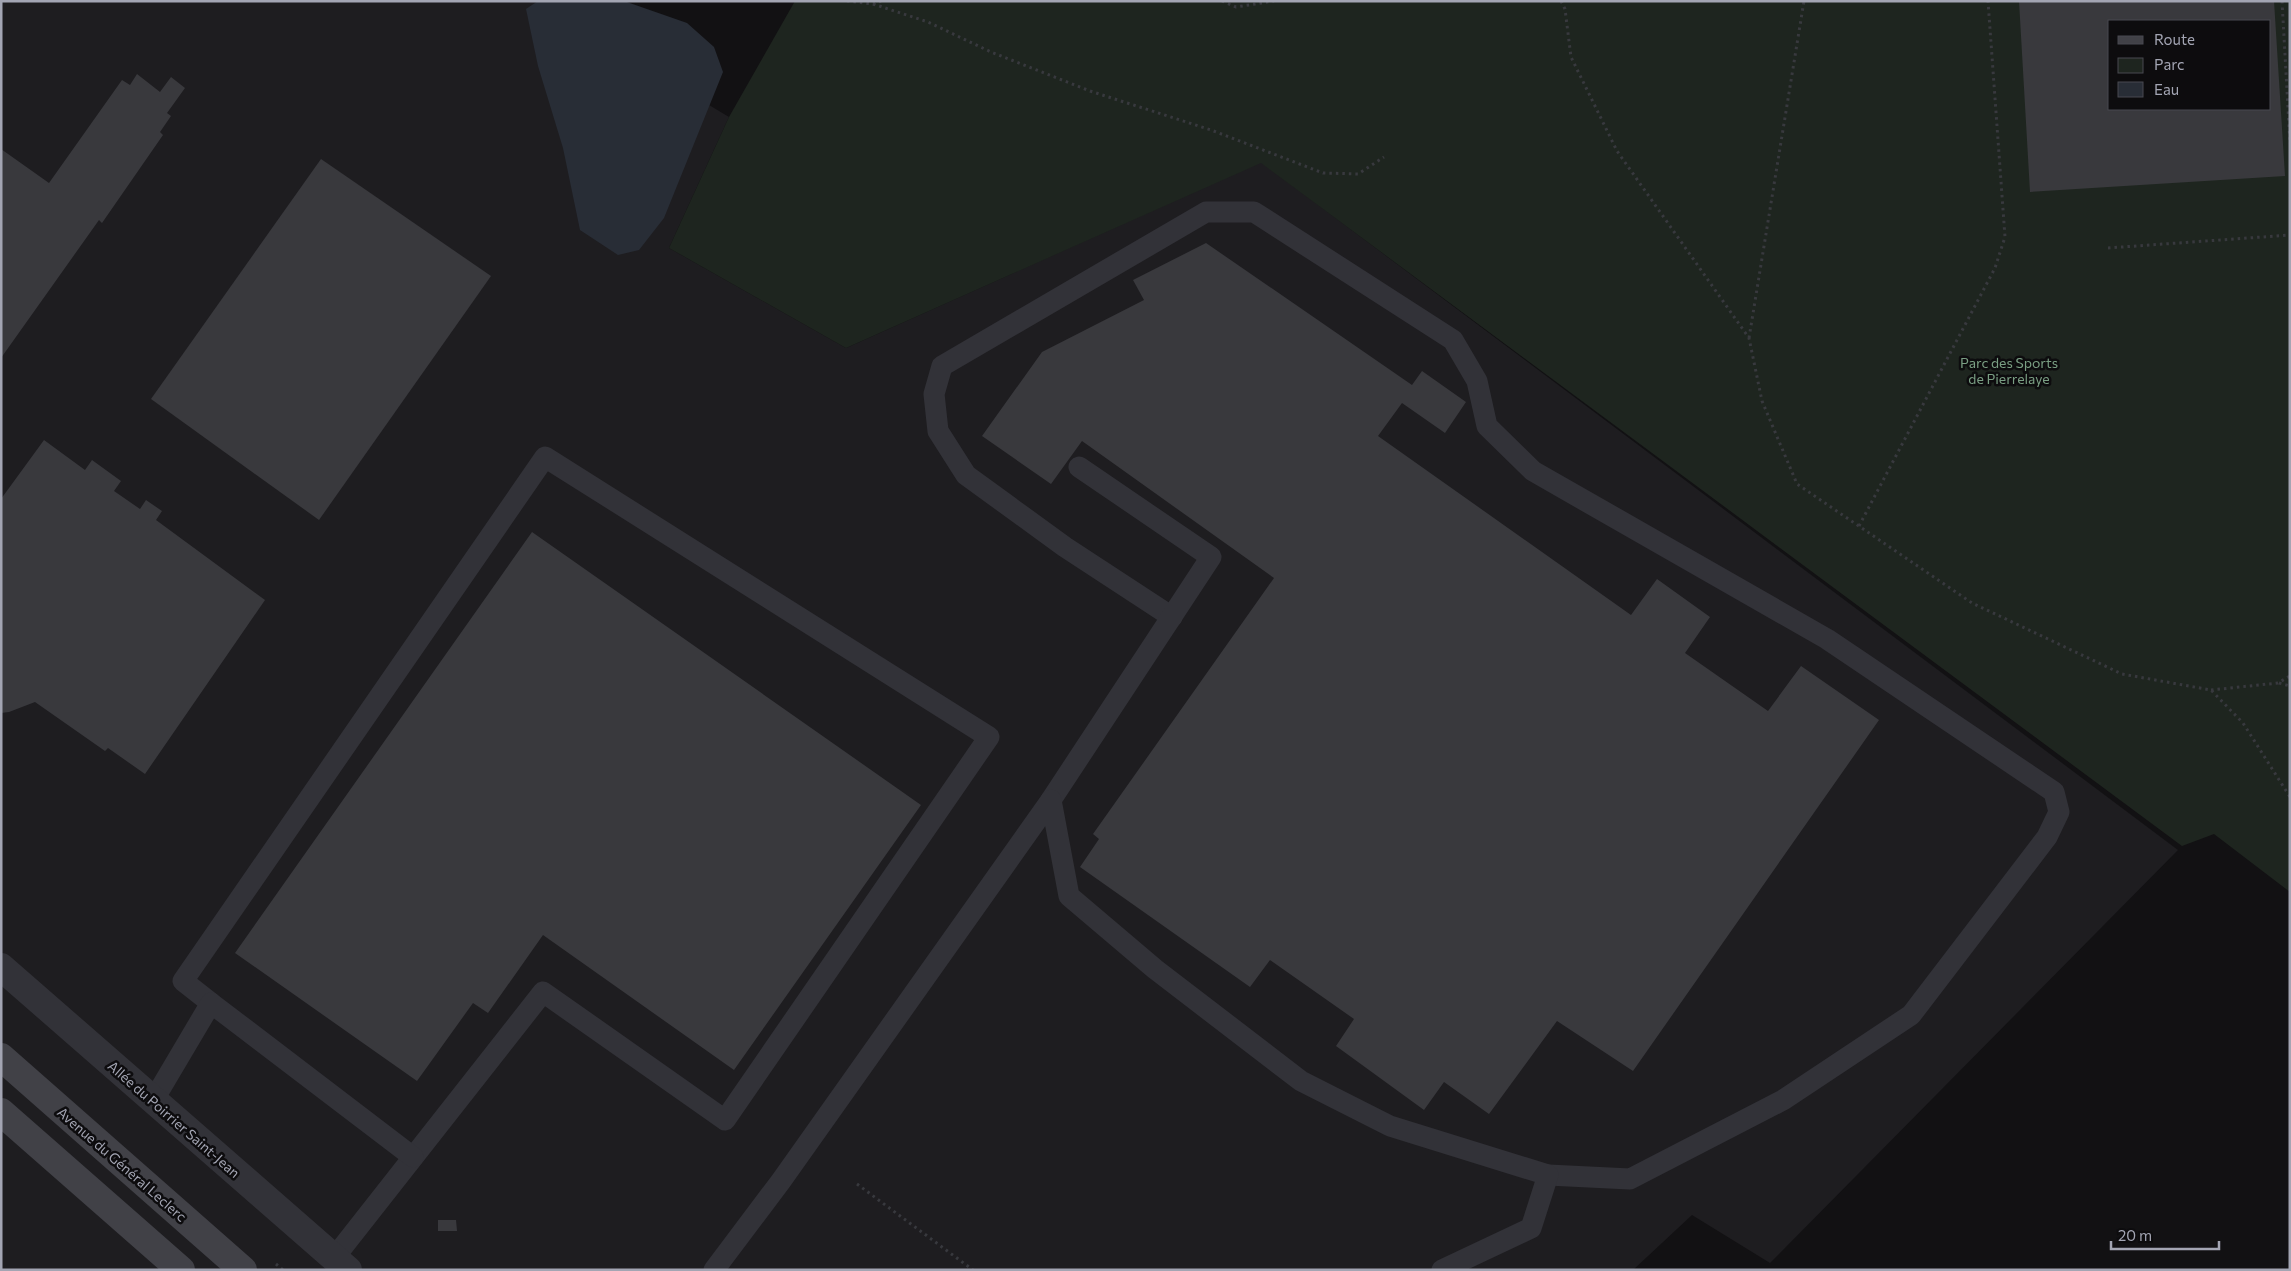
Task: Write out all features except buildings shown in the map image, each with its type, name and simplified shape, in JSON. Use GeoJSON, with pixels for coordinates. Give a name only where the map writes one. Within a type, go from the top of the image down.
{"type":"FeatureCollection","features":[{"type":"Feature","properties":{"kind":"main road","name":"Avenue du Général Leclerc"},"geometry":{"type":"LineString","coordinates":[[1,1057],[243,1270]]}},
{"type":"Feature","properties":{"kind":"main road"},"geometry":{"type":"LineString","coordinates":[[1,1112],[182,1270]]}},
{"type":"Feature","properties":{"kind":"street","name":"Allée du Poirrier Saint-Jean"},"geometry":{"type":"LineString","coordinates":[[1,967],[341,1264]]}},
{"type":"Feature","properties":{"kind":"lane"},"geometry":{"type":"LineString","coordinates":[[1051,800],[1068,896],[1155,969],[1301,1081],[1390,1126],[1548,1175],[1630,1179],[1784,1100],[1911,1014],[2047,837],[2059,812],[2054,792],[1827,639],[1533,471],[1487,426],[1477,381],[1453,340],[1254,212],[1206,212],[942,366],[934,394],[938,431],[966,475],[1065,547],[1172,617]]}},
{"type":"Feature","properties":{"kind":"lane"},"geometry":{"type":"LineString","coordinates":[[341,1264],[413,1157],[543,992],[725,1120],[989,738],[545,457],[183,981],[413,1157]]}},
{"type":"Feature","properties":{"kind":"lane"},"geometry":{"type":"LineString","coordinates":[[714,1270],[781,1181],[1051,800],[1211,557],[1080,467]]}},
{"type":"Feature","properties":{"kind":"lane"},"geometry":{"type":"LineString","coordinates":[[153,1101],[211,1003]]}},
{"type":"Feature","properties":{"kind":"lane"},"geometry":{"type":"LineString","coordinates":[[1442,1270],[1531,1228],[1548,1175]]}},
{"type":"Feature","properties":{"kind":"path"},"geometry":{"type":"LineString","coordinates":[[847,1],[873,4],[928,22],[992,52],[1090,90],[1211,130],[1323,173],[1358,174],[1384,157]]}},
{"type":"Feature","properties":{"kind":"path"},"geometry":{"type":"LineString","coordinates":[[873,4],[881,1]]}},
{"type":"Feature","properties":{"kind":"path"},"geometry":{"type":"LineString","coordinates":[[1222,1],[1236,7],[1274,1]]}},
{"type":"Feature","properties":{"kind":"path"},"geometry":{"type":"LineString","coordinates":[[1561,1],[1565,9],[1571,57],[1617,151],[1750,338]]}},
{"type":"Feature","properties":{"kind":"path"},"geometry":{"type":"LineString","coordinates":[[1804,1],[1750,338],[1762,401],[1797,484],[1972,603],[2122,674],[2211,690],[2278,683],[2290,686]]}},
{"type":"Feature","properties":{"kind":"path"},"geometry":{"type":"LineString","coordinates":[[1859,526],[1996,268],[2005,237],[1988,1]]}},
{"type":"Feature","properties":{"kind":"path"},"geometry":{"type":"LineString","coordinates":[[2282,1],[2290,144]]}},
{"type":"Feature","properties":{"kind":"path"},"geometry":{"type":"LineString","coordinates":[[2108,248],[2290,235]]}},
{"type":"Feature","properties":{"kind":"path"},"geometry":{"type":"LineString","coordinates":[[2278,683],[2290,676]]}},
{"type":"Feature","properties":{"kind":"path"},"geometry":{"type":"LineString","coordinates":[[2211,690],[2243,723],[2290,797]]}},
{"type":"Feature","properties":{"kind":"path"},"geometry":{"type":"LineString","coordinates":[[856,1184],[973,1270]]}},
{"type":"Feature","properties":{"kind":"shaded area"},"geometry":{"type":"Polygon","coordinates":[[[1,1],[536,1],[729,117],[669,248],[846,348],[1261,162],[2178,850],[1770,1263],[1692,1215],[1633,1270],[1,1270],[1,1]]]}},
{"type":"Feature","properties":{"kind":"green space","name":"Parc des Sports de Pierrelaye"},"geometry":{"type":"Polygon","coordinates":[[[795,1],[2290,1],[2290,892],[2214,834],[2182,846],[1261,163],[846,348],[669,248],[729,117],[795,1]]]}},
{"type":"Feature","properties":{"kind":"water"},"geometry":{"type":"Polygon","coordinates":[[[538,1],[624,1],[687,23],[714,47],[723,72],[664,218],[639,250],[618,255],[580,230],[563,148],[538,66],[526,9],[538,1]]]}}]}
